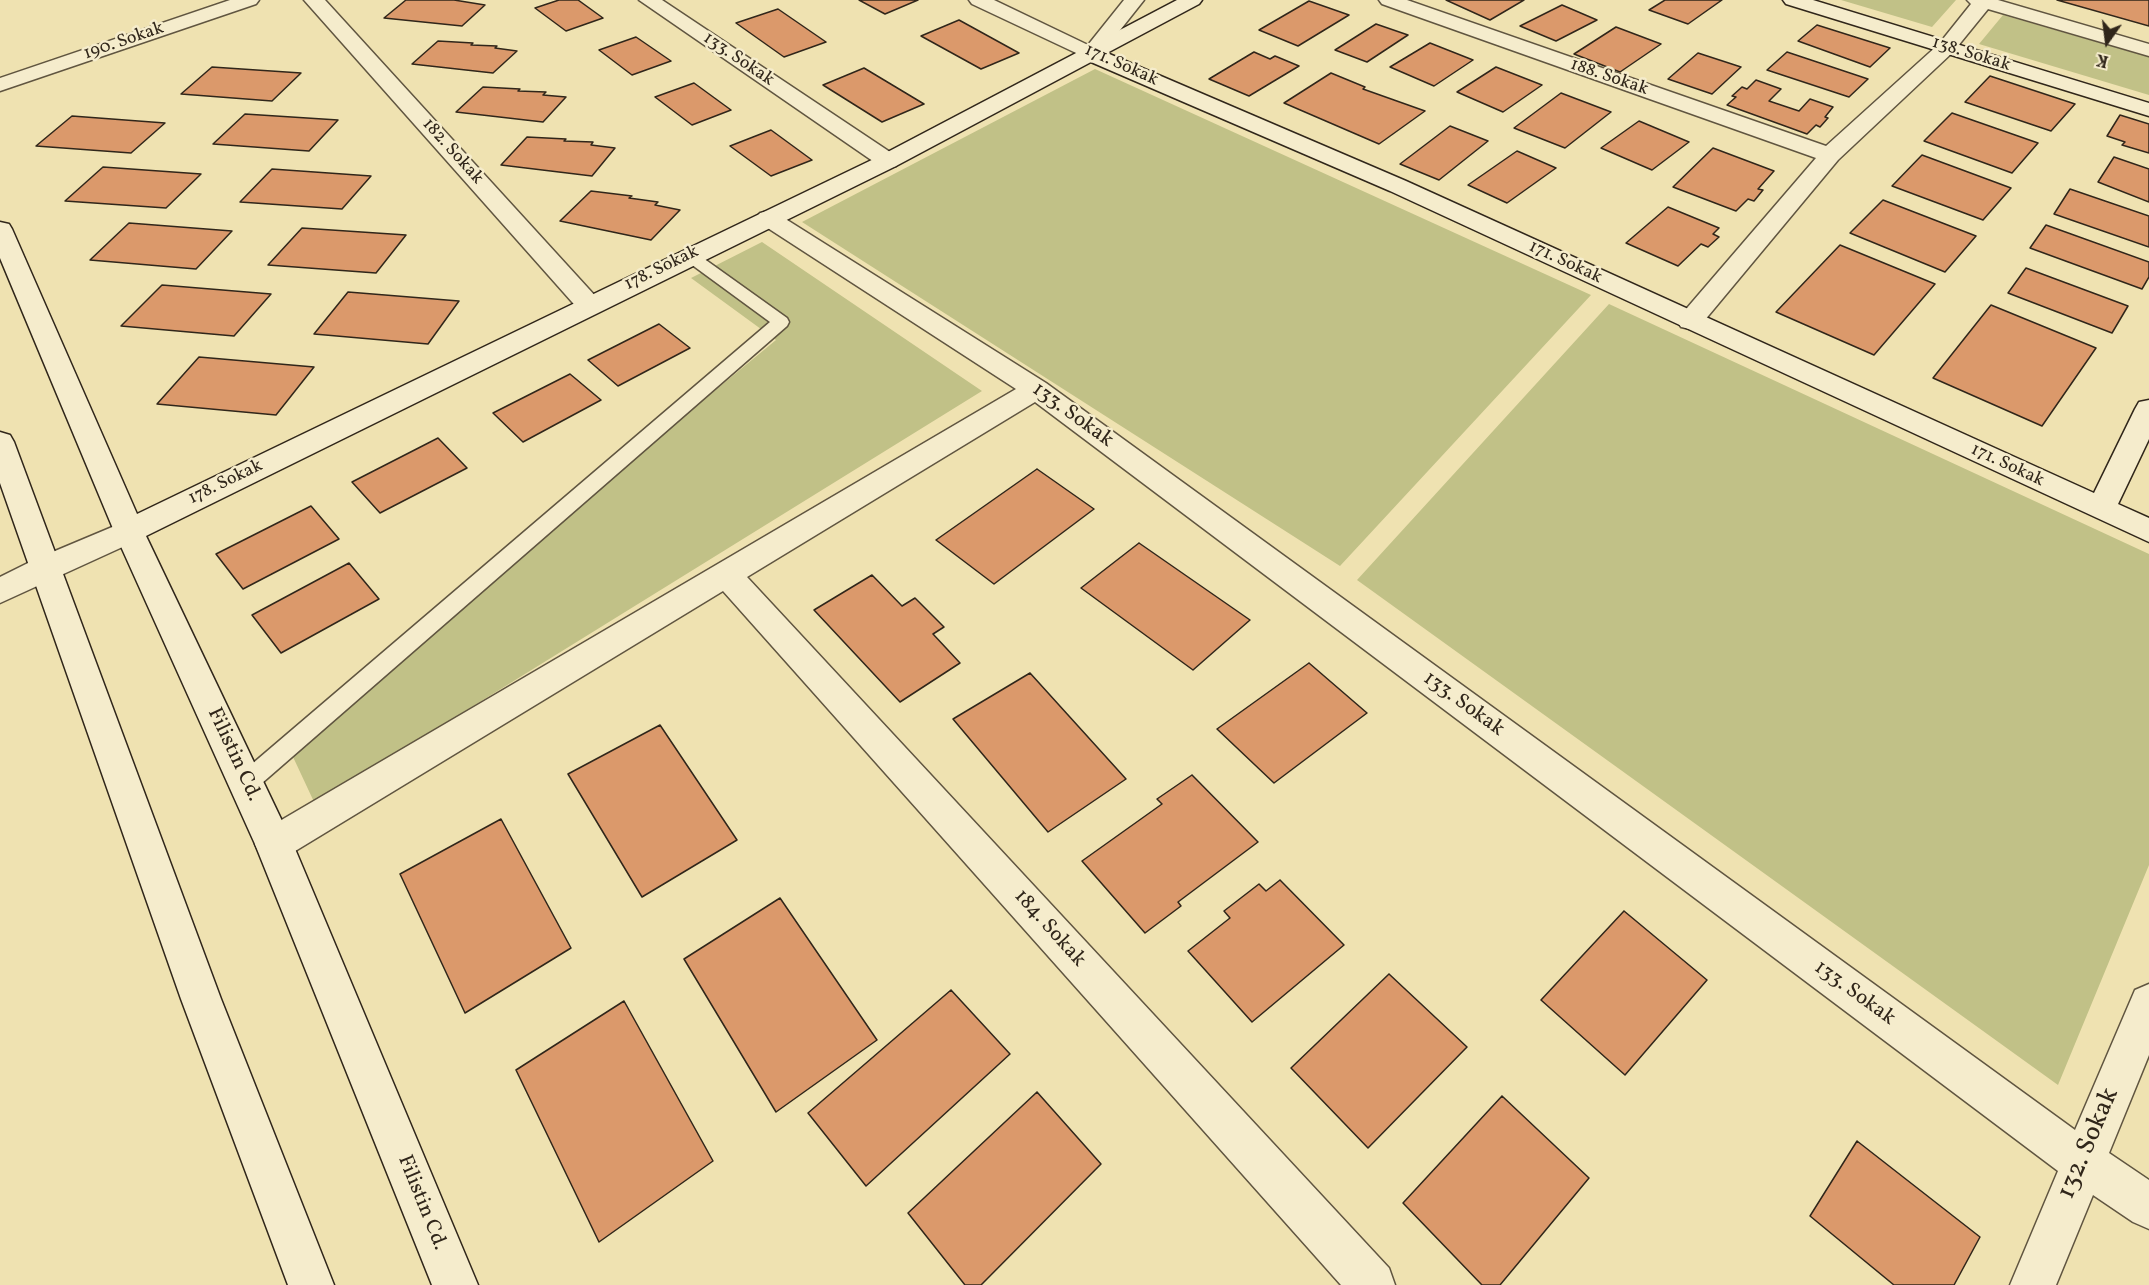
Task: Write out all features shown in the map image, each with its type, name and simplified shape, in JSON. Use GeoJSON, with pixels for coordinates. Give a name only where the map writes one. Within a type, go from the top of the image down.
{"type":"FeatureCollection","features":[{"type":"Feature","properties":{"kind":"street","name":"190. Sokak"},"geometry":{"type":"LineString","coordinates":[[0,86],[249,0]]}},
{"type":"Feature","properties":{"kind":"street","name":"182. Sokak"},"geometry":{"type":"LineString","coordinates":[[314,0],[589,305]]}},
{"type":"Feature","properties":{"kind":"street","name":"133. Sokak"},"geometry":{"type":"LineString","coordinates":[[649,0],[888,161]]}},
{"type":"Feature","properties":{"kind":"street","name":"171. Sokak"},"geometry":{"type":"LineString","coordinates":[[979,0],[1091,54],[1398,186],[2149,531]]}},
{"type":"Feature","properties":{"kind":"street"},"geometry":{"type":"LineString","coordinates":[[1091,54],[1134,0]]}},
{"type":"Feature","properties":{"kind":"street","name":"178. Sokak"},"geometry":{"type":"LineString","coordinates":[[0,591],[47,567],[129,531],[888,161],[1192,0]]}},
{"type":"Feature","properties":{"kind":"street","name":"188. Sokak"},"geometry":{"type":"LineString","coordinates":[[1389,0],[1830,155]]}},
{"type":"Feature","properties":{"kind":"street","name":"138. Sokak"},"geometry":{"type":"LineString","coordinates":[[1793,0],[2149,110]]}},
{"type":"Feature","properties":{"kind":"street"},"geometry":{"type":"LineString","coordinates":[[1690,321],[1830,155],[1946,48],[1982,1],[2149,50]]}},
{"type":"Feature","properties":{"kind":"street","name":"133. Sokak"},"geometry":{"type":"LineString","coordinates":[[768,218],[1036,388],[2083,1162],[2149,1206]]}},
{"type":"Feature","properties":{"kind":"street","name":"Filistin Cd."},"geometry":{"type":"LineString","coordinates":[[0,229],[129,531],[274,844],[455,1285]]}},
{"type":"Feature","properties":{"kind":"street"},"geometry":{"type":"LineString","coordinates":[[274,844],[1036,388]]}},
{"type":"Feature","properties":{"kind":"street"},"geometry":{"type":"LineString","coordinates":[[2102,509],[2149,409]]}},
{"type":"Feature","properties":{"kind":"street"},"geometry":{"type":"LineString","coordinates":[[0,442],[201,999],[311,1285]]}},
{"type":"Feature","properties":{"kind":"street","name":"184. Sokak"},"geometry":{"type":"LineString","coordinates":[[726,574],[1372,1285]]}},
{"type":"Feature","properties":{"kind":"street","name":"132. Sokak"},"geometry":{"type":"LineString","coordinates":[[2033,1285],[2149,1004]]}},
{"type":"Feature","properties":{"kind":"lane"},"geometry":{"type":"LineString","coordinates":[[246,783],[781,322],[690,256]]}},
{"type":"Feature","properties":{"kind":"green space"},"geometry":{"type":"Polygon","coordinates":[[[1841,0],[1956,0],[1932,27],[1841,0]]]}},
{"type":"Feature","properties":{"kind":"green space"},"geometry":{"type":"Polygon","coordinates":[[[2003,15],[2149,57],[2149,95],[1979,44],[2003,15]]]}},
{"type":"Feature","properties":{"kind":"green space"},"geometry":{"type":"Polygon","coordinates":[[[1095,69],[1591,295],[1340,566],[802,222],[1095,69]]]}},
{"type":"Feature","properties":{"kind":"green space"},"geometry":{"type":"Polygon","coordinates":[[[762,242],[982,391],[315,804],[287,744],[776,340],[691,278],[762,242]]]}},
{"type":"Feature","properties":{"kind":"green space"},"geometry":{"type":"Polygon","coordinates":[[[1609,304],[2149,554],[2149,865],[2058,1085],[1357,580],[1609,304]]]}},
{"type":"Feature","properties":{"kind":"building"},"geometry":{"type":"Polygon","coordinates":[[[406,0],[454,0],[485,5],[462,26],[384,18],[406,0]]]}},
{"type":"Feature","properties":{"kind":"building"},"geometry":{"type":"Polygon","coordinates":[[[559,0],[578,0],[603,18],[566,31],[535,8],[559,0]]]}},
{"type":"Feature","properties":{"kind":"building"},"geometry":{"type":"Polygon","coordinates":[[[859,0],[918,0],[885,14],[859,0]]]}},
{"type":"Feature","properties":{"kind":"building"},"geometry":{"type":"Polygon","coordinates":[[[1446,0],[1524,0],[1490,20],[1446,0]]]}},
{"type":"Feature","properties":{"kind":"building"},"geometry":{"type":"Polygon","coordinates":[[[1665,0],[1722,0],[1688,24],[1649,10],[1665,0]]]}},
{"type":"Feature","properties":{"kind":"building"},"geometry":{"type":"Polygon","coordinates":[[[2057,0],[2149,0],[2149,26],[2057,0]]]}},
{"type":"Feature","properties":{"kind":"building"},"geometry":{"type":"Polygon","coordinates":[[[1309,1],[1349,15],[1298,46],[1259,30],[1309,1]]]}},
{"type":"Feature","properties":{"kind":"building"},"geometry":{"type":"Polygon","coordinates":[[[1562,5],[1597,20],[1556,41],[1520,26],[1562,5]]]}},
{"type":"Feature","properties":{"kind":"building"},"geometry":{"type":"Polygon","coordinates":[[[778,9],[826,42],[784,57],[736,23],[778,9]]]}},
{"type":"Feature","properties":{"kind":"building"},"geometry":{"type":"Polygon","coordinates":[[[959,20],[1019,53],[981,69],[921,36],[959,20]]]}},
{"type":"Feature","properties":{"kind":"building"},"geometry":{"type":"Polygon","coordinates":[[[1376,24],[1408,35],[1367,62],[1335,50],[1376,24]]]}},
{"type":"Feature","properties":{"kind":"building"},"geometry":{"type":"Polygon","coordinates":[[[1817,25],[1890,48],[1870,67],[1798,41],[1817,25]]]}},
{"type":"Feature","properties":{"kind":"building"},"geometry":{"type":"Polygon","coordinates":[[[1616,27],[1661,44],[1620,72],[1574,54],[1616,27]]]}},
{"type":"Feature","properties":{"kind":"building"},"geometry":{"type":"Polygon","coordinates":[[[636,37],[671,61],[632,75],[599,50],[636,37]]]}},
{"type":"Feature","properties":{"kind":"building"},"geometry":{"type":"Polygon","coordinates":[[[438,41],[497,46],[495,48],[517,51],[493,73],[412,64],[438,41]]]}},
{"type":"Feature","properties":{"kind":"building"},"geometry":{"type":"Polygon","coordinates":[[[1430,43],[1473,60],[1434,86],[1390,67],[1430,43]]]}},
{"type":"Feature","properties":{"kind":"building"},"geometry":{"type":"Polygon","coordinates":[[[1254,52],[1270,59],[1275,56],[1299,66],[1249,96],[1209,79],[1254,52]]]}},
{"type":"Feature","properties":{"kind":"building"},"geometry":{"type":"Polygon","coordinates":[[[1787,52],[1868,79],[1849,97],[1767,70],[1787,52]]]}},
{"type":"Feature","properties":{"kind":"building"},"geometry":{"type":"Polygon","coordinates":[[[1698,53],[1741,67],[1712,94],[1668,79],[1698,53]]]}},
{"type":"Feature","properties":{"kind":"building"},"geometry":{"type":"Polygon","coordinates":[[[212,67],[301,73],[272,101],[181,94],[212,67]]]}},
{"type":"Feature","properties":{"kind":"building"},"geometry":{"type":"Polygon","coordinates":[[[1496,67],[1542,85],[1503,112],[1457,92],[1496,67]]]}},
{"type":"Feature","properties":{"kind":"building"},"geometry":{"type":"Polygon","coordinates":[[[864,68],[924,104],[882,122],[823,85],[864,68]]]}},
{"type":"Feature","properties":{"kind":"building"},"geometry":{"type":"Polygon","coordinates":[[[1331,73],[1365,87],[1363,89],[1425,111],[1379,144],[1284,103],[1331,73]]]}},
{"type":"Feature","properties":{"kind":"building"},"geometry":{"type":"Polygon","coordinates":[[[1990,76],[2075,104],[2051,131],[1965,102],[1990,76]]]}},
{"type":"Feature","properties":{"kind":"building"},"geometry":{"type":"Polygon","coordinates":[[[1756,80],[1781,89],[1769,101],[1799,111],[1810,99],[1833,107],[1825,117],[1828,118],[1820,127],[1816,125],[1807,134],[1727,105],[1736,97],[1732,96],[1742,87],[1747,89],[1756,80]]]}},
{"type":"Feature","properties":{"kind":"building"},"geometry":{"type":"Polygon","coordinates":[[[694,83],[731,110],[692,125],[655,97],[694,83]]]}},
{"type":"Feature","properties":{"kind":"building"},"geometry":{"type":"Polygon","coordinates":[[[483,87],[546,92],[543,95],[566,97],[543,122],[456,112],[483,87]]]}},
{"type":"Feature","properties":{"kind":"building"},"geometry":{"type":"Polygon","coordinates":[[[1561,93],[1611,112],[1565,148],[1514,128],[1561,93]]]}},
{"type":"Feature","properties":{"kind":"building"},"geometry":{"type":"Polygon","coordinates":[[[1952,113],[2038,143],[2012,173],[1924,141],[1952,113]]]}},
{"type":"Feature","properties":{"kind":"building"},"geometry":{"type":"Polygon","coordinates":[[[245,114],[338,120],[309,151],[213,144],[245,114]]]}},
{"type":"Feature","properties":{"kind":"building"},"geometry":{"type":"Polygon","coordinates":[[[2120,115],[2149,124],[2149,153],[2122,145],[2125,142],[2107,136],[2120,115]]]}},
{"type":"Feature","properties":{"kind":"building"},"geometry":{"type":"Polygon","coordinates":[[[72,116],[165,123],[131,153],[36,146],[72,116]]]}},
{"type":"Feature","properties":{"kind":"building"},"geometry":{"type":"Polygon","coordinates":[[[1639,121],[1689,142],[1652,170],[1601,148],[1639,121]]]}},
{"type":"Feature","properties":{"kind":"building"},"geometry":{"type":"Polygon","coordinates":[[[1450,126],[1488,141],[1439,180],[1400,164],[1450,126]]]}},
{"type":"Feature","properties":{"kind":"building"},"geometry":{"type":"Polygon","coordinates":[[[771,130],[812,160],[771,176],[730,146],[771,130]]]}},
{"type":"Feature","properties":{"kind":"building"},"geometry":{"type":"Polygon","coordinates":[[[527,137],[593,142],[591,145],[615,148],[592,176],[501,165],[527,137]]]}},
{"type":"Feature","properties":{"kind":"building"},"geometry":{"type":"Polygon","coordinates":[[[1713,148],[1774,171],[1758,189],[1763,190],[1754,201],[1748,199],[1736,211],[1673,187],[1713,148]]]}},
{"type":"Feature","properties":{"kind":"building"},"geometry":{"type":"Polygon","coordinates":[[[1517,151],[1556,168],[1507,203],[1468,185],[1517,151]]]}},
{"type":"Feature","properties":{"kind":"building"},"geometry":{"type":"Polygon","coordinates":[[[1922,155],[2011,188],[1983,220],[1892,186],[1922,155]]]}},
{"type":"Feature","properties":{"kind":"building"},"geometry":{"type":"Polygon","coordinates":[[[2114,157],[2149,169],[2149,202],[2098,182],[2114,157]]]}},
{"type":"Feature","properties":{"kind":"building"},"geometry":{"type":"Polygon","coordinates":[[[103,167],[201,174],[166,208],[65,201],[103,167]]]}},
{"type":"Feature","properties":{"kind":"building"},"geometry":{"type":"Polygon","coordinates":[[[272,169],[371,176],[342,209],[240,202],[272,169]]]}},
{"type":"Feature","properties":{"kind":"building"},"geometry":{"type":"Polygon","coordinates":[[[2070,189],[2149,216],[2149,247],[2054,214],[2070,189]]]}},
{"type":"Feature","properties":{"kind":"building"},"geometry":{"type":"Polygon","coordinates":[[[591,191],[632,196],[629,198],[658,202],[655,205],[680,210],[651,240],[560,221],[591,191]]]}},
{"type":"Feature","properties":{"kind":"building"},"geometry":{"type":"Polygon","coordinates":[[[1883,200],[1976,236],[1945,272],[1850,233],[1883,200]]]}},
{"type":"Feature","properties":{"kind":"building"},"geometry":{"type":"Polygon","coordinates":[[[1668,207],[1719,228],[1713,234],[1719,237],[1708,247],[1701,244],[1678,266],[1626,243],[1668,207]]]}},
{"type":"Feature","properties":{"kind":"building"},"geometry":{"type":"Polygon","coordinates":[[[129,223],[232,231],[196,269],[90,260],[129,223]]]}},
{"type":"Feature","properties":{"kind":"building"},"geometry":{"type":"Polygon","coordinates":[[[2046,225],[2149,262],[2149,277],[2142,289],[2030,248],[2046,225]]]}},
{"type":"Feature","properties":{"kind":"building"},"geometry":{"type":"Polygon","coordinates":[[[302,228],[406,235],[376,273],[268,265],[302,228]]]}},
{"type":"Feature","properties":{"kind":"building"},"geometry":{"type":"Polygon","coordinates":[[[1840,245],[1935,284],[1874,355],[1776,312],[1840,245]]]}},
{"type":"Feature","properties":{"kind":"building"},"geometry":{"type":"Polygon","coordinates":[[[2026,268],[2128,306],[2112,333],[2008,293],[2026,268]]]}},
{"type":"Feature","properties":{"kind":"building"},"geometry":{"type":"Polygon","coordinates":[[[162,285],[271,294],[234,336],[121,326],[162,285]]]}},
{"type":"Feature","properties":{"kind":"building"},"geometry":{"type":"Polygon","coordinates":[[[348,292],[459,301],[428,344],[314,334],[348,292]]]}},
{"type":"Feature","properties":{"kind":"building"},"geometry":{"type":"Polygon","coordinates":[[[1991,305],[2096,348],[2042,426],[1933,378],[1991,305]]]}},
{"type":"Feature","properties":{"kind":"building"},"geometry":{"type":"Polygon","coordinates":[[[659,324],[690,348],[618,386],[588,360],[659,324]]]}},
{"type":"Feature","properties":{"kind":"building"},"geometry":{"type":"Polygon","coordinates":[[[199,357],[314,367],[276,415],[157,404],[199,357]]]}},
{"type":"Feature","properties":{"kind":"building"},"geometry":{"type":"Polygon","coordinates":[[[570,374],[601,400],[523,442],[493,413],[570,374]]]}},
{"type":"Feature","properties":{"kind":"building"},"geometry":{"type":"Polygon","coordinates":[[[438,438],[467,468],[380,513],[352,482],[438,438]]]}},
{"type":"Feature","properties":{"kind":"building"},"geometry":{"type":"Polygon","coordinates":[[[1037,469],[1094,509],[994,584],[936,540],[1037,469]]]}},
{"type":"Feature","properties":{"kind":"building"},"geometry":{"type":"Polygon","coordinates":[[[311,506],[339,539],[243,589],[216,554],[311,506]]]}},
{"type":"Feature","properties":{"kind":"building"},"geometry":{"type":"Polygon","coordinates":[[[1139,543],[1250,620],[1193,670],[1081,588],[1139,543]]]}},
{"type":"Feature","properties":{"kind":"building"},"geometry":{"type":"Polygon","coordinates":[[[349,563],[379,599],[281,653],[252,615],[349,563]]]}},
{"type":"Feature","properties":{"kind":"building"},"geometry":{"type":"Polygon","coordinates":[[[872,575],[902,606],[915,598],[944,627],[933,634],[960,663],[900,702],[814,610],[872,575]]]}},
{"type":"Feature","properties":{"kind":"building"},"geometry":{"type":"Polygon","coordinates":[[[1309,663],[1367,713],[1274,783],[1217,729],[1309,663]]]}},
{"type":"Feature","properties":{"kind":"building"},"geometry":{"type":"Polygon","coordinates":[[[1030,673],[1126,779],[1048,832],[953,719],[1030,673]]]}},
{"type":"Feature","properties":{"kind":"building"},"geometry":{"type":"Polygon","coordinates":[[[660,725],[737,840],[642,897],[568,774],[660,725]]]}},
{"type":"Feature","properties":{"kind":"building"},"geometry":{"type":"Polygon","coordinates":[[[1192,775],[1258,842],[1178,902],[1181,906],[1145,933],[1082,861],[1162,804],[1157,799],[1192,775]]]}},
{"type":"Feature","properties":{"kind":"building"},"geometry":{"type":"Polygon","coordinates":[[[501,819],[571,948],[465,1013],[400,874],[501,819]]]}},
{"type":"Feature","properties":{"kind":"building"},"geometry":{"type":"Polygon","coordinates":[[[1280,880],[1344,945],[1252,1022],[1188,951],[1230,918],[1224,911],[1259,884],[1266,891],[1280,880]]]}},
{"type":"Feature","properties":{"kind":"building"},"geometry":{"type":"Polygon","coordinates":[[[780,898],[877,1040],[776,1112],[684,959],[780,898]]]}},
{"type":"Feature","properties":{"kind":"building"},"geometry":{"type":"Polygon","coordinates":[[[1624,911],[1707,980],[1625,1075],[1541,1000],[1624,911]]]}},
{"type":"Feature","properties":{"kind":"building"},"geometry":{"type":"Polygon","coordinates":[[[1389,974],[1467,1047],[1368,1148],[1291,1068],[1389,974]]]}},
{"type":"Feature","properties":{"kind":"building"},"geometry":{"type":"Polygon","coordinates":[[[951,990],[1010,1054],[866,1186],[808,1113],[951,990]]]}},
{"type":"Feature","properties":{"kind":"building"},"geometry":{"type":"Polygon","coordinates":[[[624,1001],[713,1161],[599,1242],[516,1070],[624,1001]]]}},
{"type":"Feature","properties":{"kind":"building"},"geometry":{"type":"Polygon","coordinates":[[[1037,1092],[1101,1164],[981,1285],[965,1285],[908,1213],[1037,1092]]]}},
{"type":"Feature","properties":{"kind":"building"},"geometry":{"type":"Polygon","coordinates":[[[1502,1096],[1589,1178],[1500,1285],[1482,1285],[1403,1203],[1502,1096]]]}},
{"type":"Feature","properties":{"kind":"building"},"geometry":{"type":"Polygon","coordinates":[[[1857,1141],[1980,1237],[1954,1285],[1894,1285],[1810,1216],[1857,1141]]]}}]}
